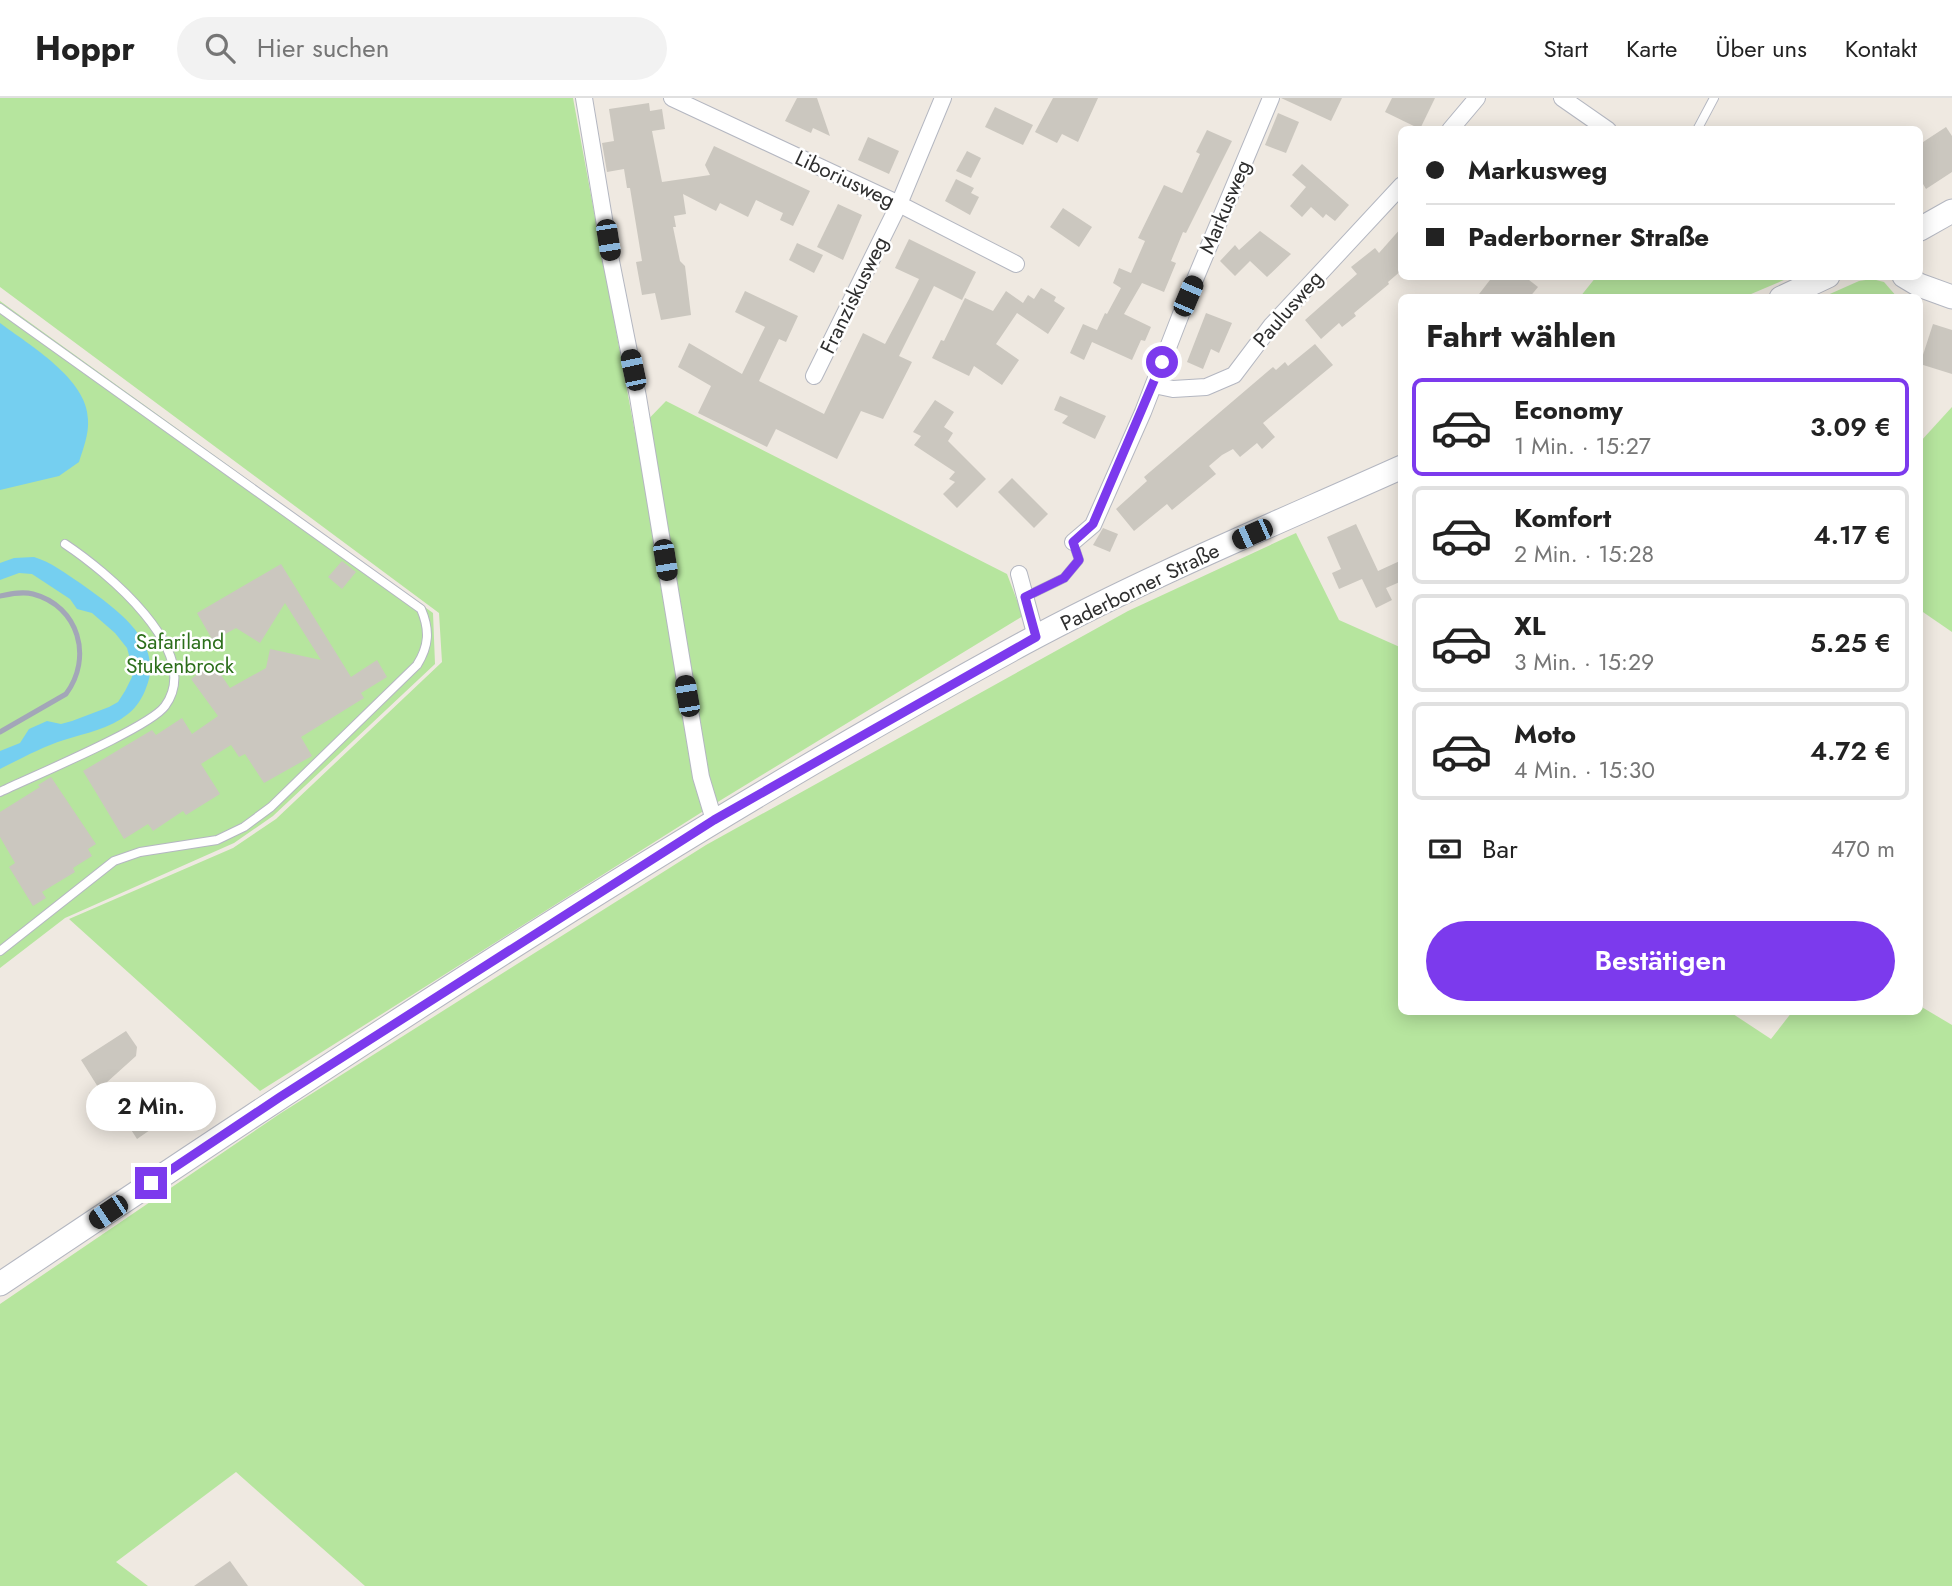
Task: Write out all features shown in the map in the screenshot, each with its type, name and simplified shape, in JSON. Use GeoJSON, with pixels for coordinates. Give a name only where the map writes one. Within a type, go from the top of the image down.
{"type":"FeatureCollection","features":[{"type":"Feature","properties":{"kind":"main road"},"geometry":{"type":"LineString","coordinates":[[1923,227],[1952,211]]}},
{"type":"Feature","properties":{"kind":"main road"},"geometry":{"type":"LineString","coordinates":[[1790,294],[1819,280]]}},
{"type":"Feature","properties":{"kind":"main road"},"geometry":{"type":"LineString","coordinates":[[1912,286],[1952,297]]}},
{"type":"Feature","properties":{"kind":"main road","name":"Paderborner Straße"},"geometry":{"type":"LineString","coordinates":[[0,1284],[280,1097],[714,820],[1036,637],[1152,578],[1398,469]]}},
{"type":"Feature","properties":{"kind":"street"},"geometry":{"type":"LineString","coordinates":[[584,98],[611,261],[638,397],[701,777],[714,820]]}},
{"type":"Feature","properties":{"kind":"street","name":"Liboriusweg"},"geometry":{"type":"LineString","coordinates":[[671,98],[899,204],[1016,264]]}},
{"type":"Feature","properties":{"kind":"street","name":"Franziskusweg"},"geometry":{"type":"LineString","coordinates":[[814,376],[899,204],[943,98]]}},
{"type":"Feature","properties":{"kind":"street","name":"Markusweg"},"geometry":{"type":"LineString","coordinates":[[1073,542],[1093,524],[1154,385],[1188,296],[1271,98]]}},
{"type":"Feature","properties":{"kind":"street"},"geometry":{"type":"LineString","coordinates":[[1453,126],[1477,98]]}},
{"type":"Feature","properties":{"kind":"street"},"geometry":{"type":"LineString","coordinates":[[1562,98],[1602,126]]}},
{"type":"Feature","properties":{"kind":"street","name":"Paulusweg"},"geometry":{"type":"LineString","coordinates":[[1154,385],[1173,389],[1206,387],[1234,375],[1271,326],[1398,189]]}},
{"type":"Feature","properties":{"kind":"street"},"geometry":{"type":"LineString","coordinates":[[1019,575],[1036,637]]}},
{"type":"Feature","properties":{"kind":"lane"},"geometry":{"type":"LineString","coordinates":[[1700,126],[1714,98]]}},
{"type":"Feature","properties":{"kind":"lane"},"geometry":{"type":"LineString","coordinates":[[0,308],[421,609],[427,622],[428,637],[425,652],[417,665],[271,807],[255,819],[217,840],[140,852],[114,861],[0,951]]}},
{"type":"Feature","properties":{"kind":"lane"},"geometry":{"type":"LineString","coordinates":[[1025,597],[1064,578],[1079,560],[1073,542]]}},
{"type":"Feature","properties":{"kind":"lane"},"geometry":{"type":"LineString","coordinates":[[0,792],[124,733],[158,713],[171,696],[172,666],[156,628],[131,598],[99,567],[65,544]]}},
{"type":"Feature","properties":{"kind":"green space"},"geometry":{"type":"Polygon","coordinates":[[[0,98],[573,98],[635,433],[666,401],[1007,574],[1023,616],[721,800],[260,1091],[69,919],[233,848],[276,819],[442,662],[439,613],[0,287],[0,98]]]}},
{"type":"Feature","properties":{"kind":"green space"},"geometry":{"type":"Polygon","coordinates":[[[1594,280],[1784,280],[1751,294],[1582,294],[1594,280]]]}},
{"type":"Feature","properties":{"kind":"green space"},"geometry":{"type":"Polygon","coordinates":[[[1859,281],[1884,282],[1894,294],[1830,294],[1859,281]]]}},
{"type":"Feature","properties":{"kind":"green space","name":"Safariland Stukenbrock"},"geometry":{"type":"Polygon","coordinates":[[[0,301],[433,613],[435,664],[273,816],[234,843],[65,918],[0,968],[0,301]]]}},
{"type":"Feature","properties":{"kind":"green space"},"geometry":{"type":"Polygon","coordinates":[[[1952,407],[1952,632],[1923,612],[1923,439],[1952,407]]]}},
{"type":"Feature","properties":{"kind":"green space"},"geometry":{"type":"Polygon","coordinates":[[[1296,533],[1339,620],[1398,646],[1398,1015],[1735,1015],[1771,1039],[1790,1015],[1923,1015],[1923,1008],[1952,1025],[1952,1586],[365,1586],[236,1472],[116,1562],[148,1586],[0,1586],[0,1304],[281,1113],[706,845],[1128,611],[1296,533]]]}},
{"type":"Feature","properties":{"kind":"water"},"geometry":{"type":"Polygon","coordinates":[[[0,323],[68,377],[85,405],[88,425],[79,462],[59,476],[0,490],[0,323]]]}},
{"type":"Feature","properties":{"kind":"water"},"geometry":{"type":"Polygon","coordinates":[[[34,557],[63,572],[120,614],[142,640],[149,655],[150,671],[141,699],[131,712],[121,719],[48,746],[0,769],[0,751],[20,743],[29,729],[47,721],[61,724],[72,721],[109,707],[118,702],[132,677],[127,648],[115,633],[92,613],[77,609],[70,599],[32,574],[19,573],[0,580],[0,563],[14,558],[34,557]]]}},
{"type":"Feature","properties":{"kind":"building"},"geometry":{"type":"Polygon","coordinates":[[[797,98],[817,98],[830,136],[813,128],[811,133],[785,121],[797,98]]]}},
{"type":"Feature","properties":{"kind":"building"},"geometry":{"type":"Polygon","coordinates":[[[1053,98],[1098,98],[1078,142],[1062,134],[1057,143],[1035,132],[1053,98]]]}},
{"type":"Feature","properties":{"kind":"building"},"geometry":{"type":"Polygon","coordinates":[[[1281,98],[1342,98],[1331,121],[1281,98]]]}},
{"type":"Feature","properties":{"kind":"building"},"geometry":{"type":"Polygon","coordinates":[[[1392,98],[1435,98],[1421,126],[1414,126],[1385,112],[1392,98]]]}},
{"type":"Feature","properties":{"kind":"building"},"geometry":{"type":"Polygon","coordinates":[[[649,103],[650,111],[662,109],[665,129],[652,131],[662,182],[710,175],[705,165],[714,146],[810,191],[793,226],[780,220],[783,213],[756,200],[748,217],[720,203],[716,211],[683,194],[686,214],[674,216],[676,227],[673,227],[680,261],[685,266],[691,315],[661,320],[655,293],[642,295],[636,262],[642,261],[630,188],[627,188],[624,169],[607,172],[602,143],[614,141],[609,109],[649,103]]]}},
{"type":"Feature","properties":{"kind":"building"},"geometry":{"type":"Polygon","coordinates":[[[995,107],[1033,125],[1023,145],[985,127],[995,107]]]}},
{"type":"Feature","properties":{"kind":"building"},"geometry":{"type":"Polygon","coordinates":[[[1278,113],[1299,122],[1286,153],[1265,145],[1278,113]]]}},
{"type":"Feature","properties":{"kind":"building"},"geometry":{"type":"Polygon","coordinates":[[[1946,127],[1952,136],[1952,172],[1926,189],[1923,184],[1923,142],[1946,127]]]}},
{"type":"Feature","properties":{"kind":"building"},"geometry":{"type":"Polygon","coordinates":[[[1207,130],[1232,141],[1186,233],[1183,232],[1171,261],[1176,263],[1164,292],[1142,283],[1124,314],[1151,327],[1145,341],[1141,340],[1132,360],[1092,342],[1084,360],[1070,353],[1083,324],[1097,330],[1105,313],[1107,314],[1121,288],[1113,283],[1119,268],[1131,273],[1145,241],[1138,238],[1164,185],[1182,193],[1200,154],[1196,152],[1207,130]]]}},
{"type":"Feature","properties":{"kind":"building"},"geometry":{"type":"Polygon","coordinates":[[[868,137],[899,151],[889,174],[858,160],[868,137]]]}},
{"type":"Feature","properties":{"kind":"building"},"geometry":{"type":"Polygon","coordinates":[[[967,151],[981,158],[971,178],[956,171],[967,151]]]}},
{"type":"Feature","properties":{"kind":"building"},"geometry":{"type":"Polygon","coordinates":[[[1302,164],[1349,205],[1335,221],[1326,214],[1323,218],[1311,207],[1302,217],[1290,206],[1306,187],[1292,175],[1302,164]]]}},
{"type":"Feature","properties":{"kind":"building"},"geometry":{"type":"Polygon","coordinates":[[[956,179],[974,188],[971,193],[979,197],[970,215],[945,201],[956,179]]]}},
{"type":"Feature","properties":{"kind":"building"},"geometry":{"type":"Polygon","coordinates":[[[838,204],[862,215],[843,260],[817,247],[838,204]]]}},
{"type":"Feature","properties":{"kind":"building"},"geometry":{"type":"Polygon","coordinates":[[[1063,208],[1092,227],[1079,247],[1050,227],[1063,208]]]}},
{"type":"Feature","properties":{"kind":"building"},"geometry":{"type":"Polygon","coordinates":[[[1260,231],[1291,254],[1267,277],[1250,261],[1235,276],[1220,261],[1235,245],[1239,250],[1260,231]]]}},
{"type":"Feature","properties":{"kind":"building"},"geometry":{"type":"Polygon","coordinates":[[[1398,232],[1398,273],[1354,313],[1356,316],[1342,327],[1339,323],[1321,339],[1305,320],[1357,274],[1351,267],[1375,248],[1379,253],[1398,232]]]}},
{"type":"Feature","properties":{"kind":"building"},"geometry":{"type":"Polygon","coordinates":[[[909,239],[976,272],[962,300],[934,286],[899,356],[912,362],[883,419],[861,411],[837,459],[776,429],[767,447],[698,413],[711,386],[678,367],[689,343],[742,374],[765,327],[735,312],[745,291],[798,316],[786,342],[779,339],[759,381],[824,414],[863,333],[885,344],[919,279],[895,268],[909,239]]]}},
{"type":"Feature","properties":{"kind":"building"},"geometry":{"type":"Polygon","coordinates":[[[797,243],[823,255],[814,273],[789,260],[797,243]]]}},
{"type":"Feature","properties":{"kind":"building"},"geometry":{"type":"Polygon","coordinates":[[[1490,280],[1529,280],[1538,287],[1532,294],[1479,294],[1490,280]]]}},
{"type":"Feature","properties":{"kind":"building"},"geometry":{"type":"Polygon","coordinates":[[[1041,288],[1056,297],[1054,301],[1065,308],[1048,334],[1017,313],[996,344],[1019,360],[1002,385],[974,366],[969,376],[932,358],[941,340],[944,341],[965,298],[993,311],[1006,291],[1023,303],[1028,295],[1034,299],[1041,288]]]}},
{"type":"Feature","properties":{"kind":"building"},"geometry":{"type":"Polygon","coordinates":[[[1206,313],[1232,323],[1219,353],[1211,349],[1203,369],[1187,362],[1206,313]]]}},
{"type":"Feature","properties":{"kind":"building"},"geometry":{"type":"Polygon","coordinates":[[[1933,324],[1952,330],[1952,374],[1923,365],[1923,355],[1933,324]]]}},
{"type":"Feature","properties":{"kind":"building"},"geometry":{"type":"Polygon","coordinates":[[[1315,344],[1333,365],[1263,423],[1275,437],[1262,449],[1257,443],[1240,457],[1233,449],[1222,455],[1209,466],[1216,474],[1172,510],[1167,504],[1134,531],[1116,509],[1147,481],[1144,477],[1273,367],[1276,370],[1285,362],[1288,366],[1315,344]]]}},
{"type":"Feature","properties":{"kind":"building"},"geometry":{"type":"Polygon","coordinates":[[[1060,396],[1106,416],[1095,439],[1062,423],[1068,416],[1054,410],[1060,396]]]}},
{"type":"Feature","properties":{"kind":"building"},"geometry":{"type":"Polygon","coordinates":[[[935,400],[954,412],[944,427],[953,433],[948,441],[986,479],[957,508],[943,494],[955,482],[949,479],[955,472],[914,445],[921,436],[913,432],[935,400]]]}},
{"type":"Feature","properties":{"kind":"building"},"geometry":{"type":"Polygon","coordinates":[[[1012,478],[1048,514],[1034,528],[998,492],[1012,478]]]}},
{"type":"Feature","properties":{"kind":"building"},"geometry":{"type":"Polygon","coordinates":[[[1356,524],[1378,571],[1398,562],[1398,583],[1386,588],[1392,600],[1376,608],[1362,579],[1339,589],[1332,573],[1341,569],[1327,537],[1356,524]]]}},
{"type":"Feature","properties":{"kind":"building"},"geometry":{"type":"Polygon","coordinates":[[[1103,528],[1118,534],[1110,552],[1093,545],[1103,528]]]}},
{"type":"Feature","properties":{"kind":"building"},"geometry":{"type":"Polygon","coordinates":[[[342,561],[356,572],[342,589],[328,577],[342,561]]]}},
{"type":"Feature","properties":{"kind":"building"},"geometry":{"type":"Polygon","coordinates":[[[281,564],[351,677],[377,660],[387,677],[361,693],[364,698],[301,737],[312,756],[264,783],[245,754],[239,757],[231,745],[201,764],[220,794],[186,815],[183,811],[153,831],[148,824],[124,839],[83,771],[152,730],[156,735],[182,718],[192,734],[218,716],[191,679],[213,663],[230,688],[266,668],[270,649],[321,660],[285,603],[260,643],[236,628],[213,641],[197,613],[281,564]]]}},
{"type":"Feature","properties":{"kind":"building"},"geometry":{"type":"Polygon","coordinates":[[[51,777],[96,844],[88,849],[92,856],[73,868],[75,872],[42,892],[46,898],[33,906],[9,867],[15,863],[0,837],[0,812],[51,777]]]}},
{"type":"Feature","properties":{"kind":"building"},"geometry":{"type":"Polygon","coordinates":[[[126,1031],[137,1047],[136,1056],[106,1083],[117,1099],[100,1110],[89,1093],[98,1087],[81,1060],[126,1031]]]}},
{"type":"Feature","properties":{"kind":"building"},"geometry":{"type":"Polygon","coordinates":[[[153,1093],[162,1104],[142,1118],[150,1130],[137,1139],[121,1114],[153,1093]]]}},
{"type":"Feature","properties":{"kind":"building"},"geometry":{"type":"Polygon","coordinates":[[[230,1561],[248,1586],[194,1586],[230,1561]]]}},
{"type":"Feature","properties":{"kind":"railway"},"geometry":{"type":"LineString","coordinates":[[0,596],[25,593],[49,600],[71,621],[80,650],[79,665],[66,694],[0,732]]}},
{"type":"Feature","properties":{"kind":"route"},"geometry":{"type":"LineString","coordinates":[[151,1183],[280,1097],[714,820],[1036,637],[1025,597],[1064,578],[1079,560],[1073,542],[1093,524],[1143,412],[1162,362]]}}]}
